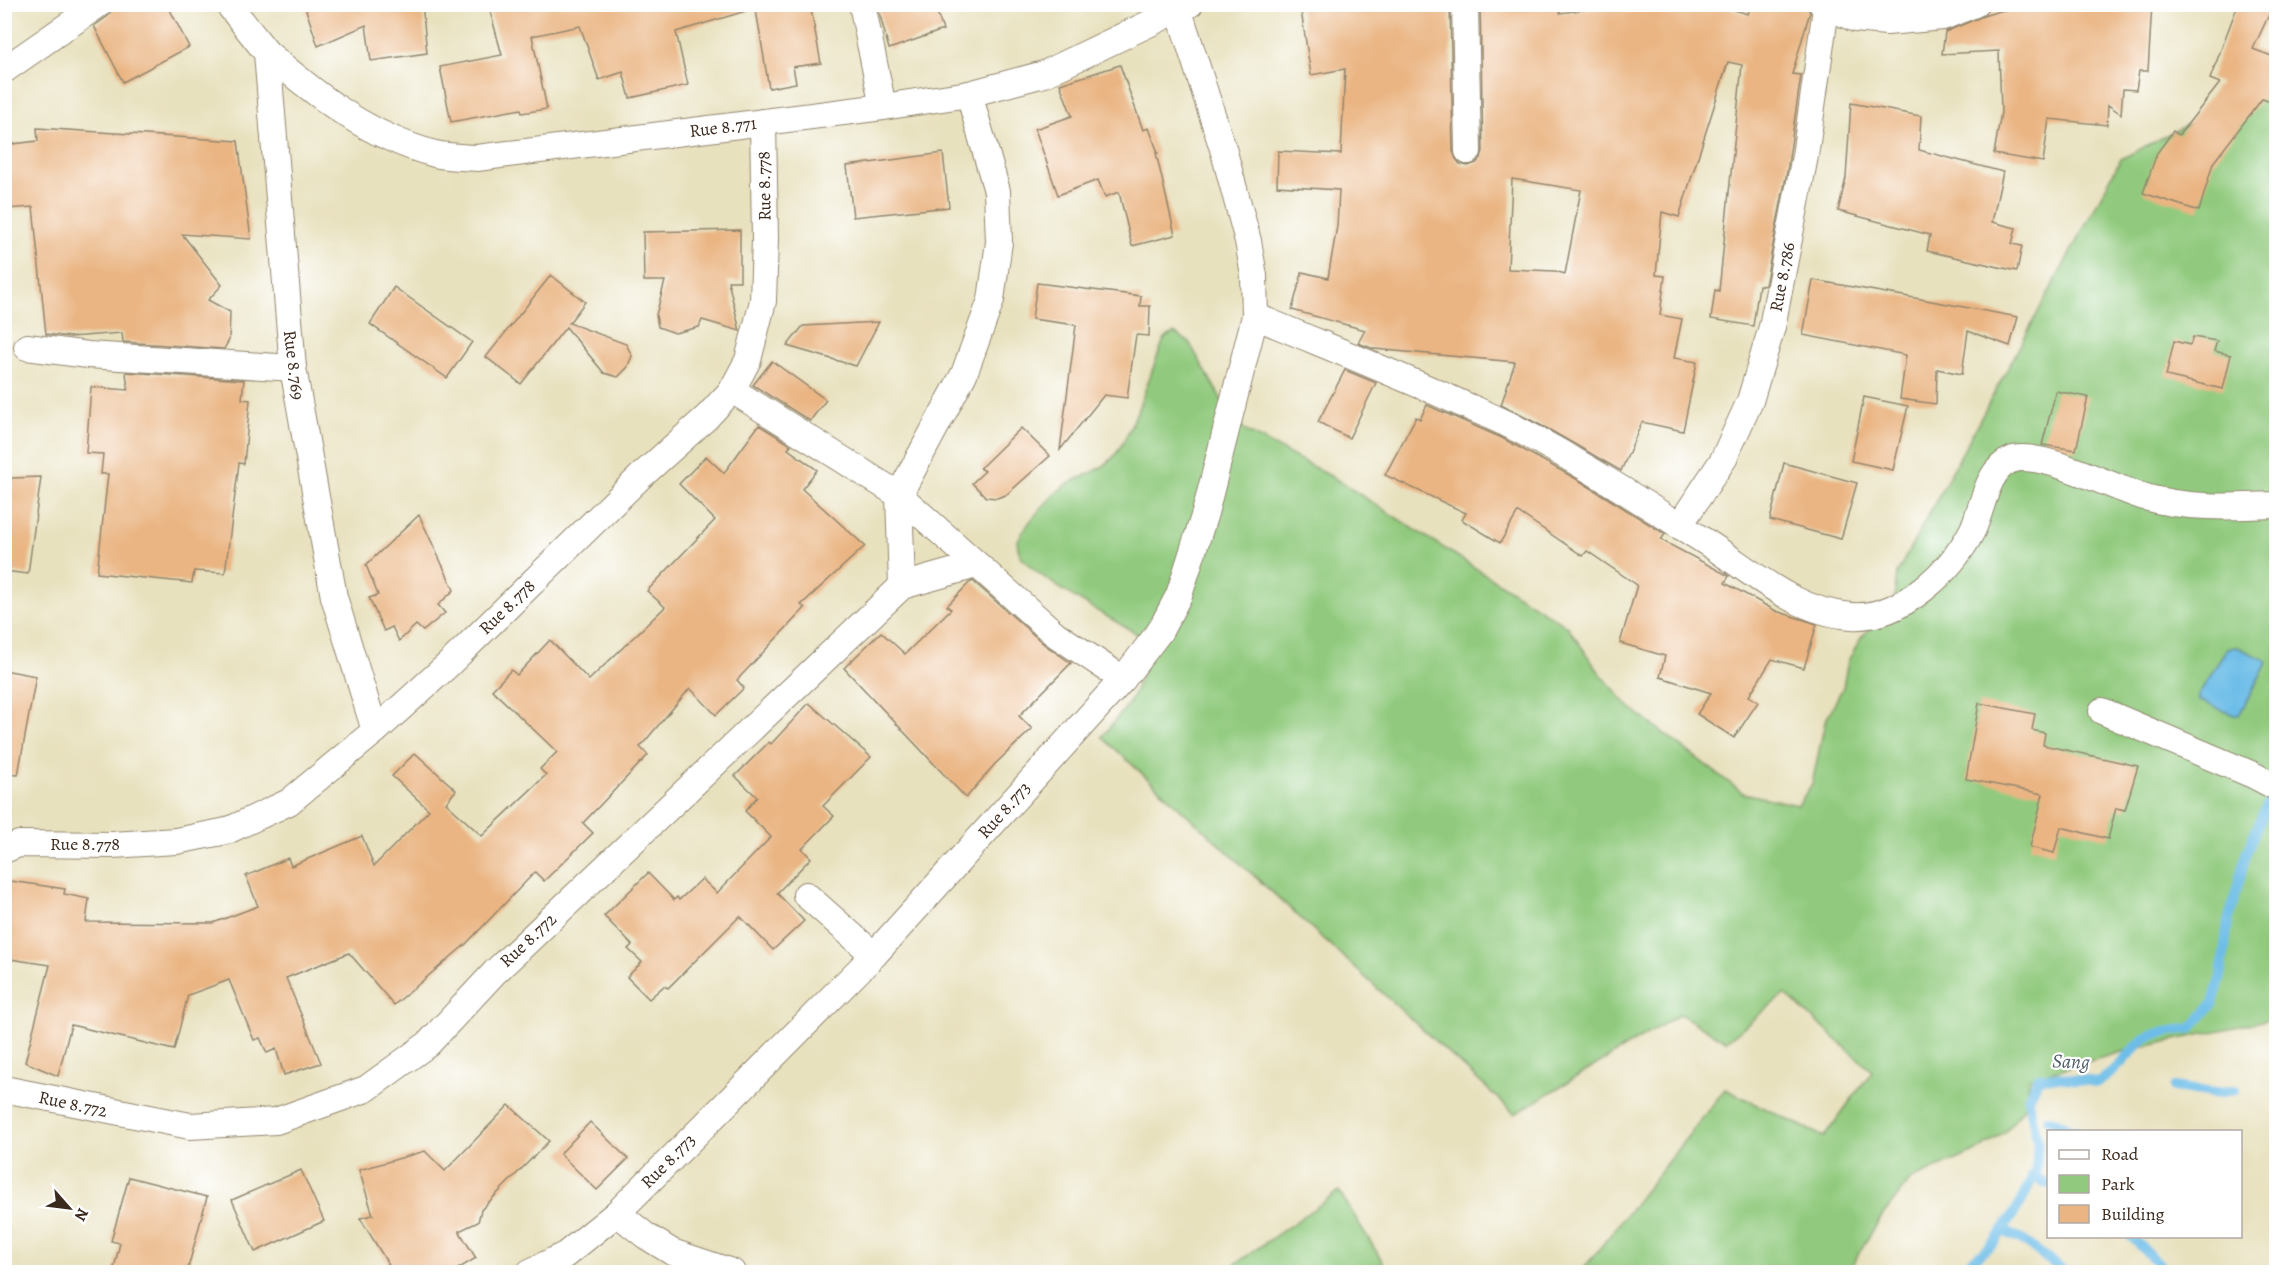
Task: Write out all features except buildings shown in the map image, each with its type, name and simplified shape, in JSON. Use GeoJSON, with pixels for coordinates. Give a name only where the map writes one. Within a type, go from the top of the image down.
{"type":"FeatureCollection","features":[{"type":"Feature","properties":{"kind":"street"},"geometry":{"type":"LineString","coordinates":[[4,70],[99,4]]}},
{"type":"Feature","properties":{"kind":"street"},"geometry":{"type":"LineString","coordinates":[[228,4],[267,53]]}},
{"type":"Feature","properties":{"kind":"street"},"geometry":{"type":"LineString","coordinates":[[862,4],[883,108]]}},
{"type":"Feature","properties":{"kind":"street"},"geometry":{"type":"LineString","coordinates":[[1465,4],[1468,151]]}},
{"type":"Feature","properties":{"kind":"street"},"geometry":{"type":"LineString","coordinates":[[1824,6],[1855,19],[1887,22],[1943,17],[1975,4]]}},
{"type":"Feature","properties":{"kind":"street","name":"Rue 8.786"},"geometry":{"type":"LineString","coordinates":[[1679,526],[1723,460],[1750,401],[1772,327],[1804,156],[1824,6]]}},
{"type":"Feature","properties":{"kind":"street","name":"Rue 8.771"},"geometry":{"type":"LineString","coordinates":[[267,53],[318,96],[355,121],[394,139],[436,154],[477,158],[883,108],[969,94],[1044,74],[1185,8]]}},
{"type":"Feature","properties":{"kind":"street","name":"Rue 8.773"},"geometry":{"type":"LineString","coordinates":[[530,1272],[565,1255],[617,1213],[874,955],[1123,679],[1160,632],[1179,595],[1205,513],[1256,316],[1254,276],[1248,241],[1185,8]]}},
{"type":"Feature","properties":{"kind":"street","name":"Rue 8.769"},"geometry":{"type":"LineString","coordinates":[[267,53],[292,368],[334,597],[375,731]]}},
{"type":"Feature","properties":{"kind":"street"},"geometry":{"type":"LineString","coordinates":[[902,586],[899,495],[964,374],[991,300],[999,242],[997,191],[969,94]]}},
{"type":"Feature","properties":{"kind":"street","name":"Rue 8.778"},"geometry":{"type":"LineString","coordinates":[[4,850],[19,844],[112,845],[176,841],[227,831],[289,802],[375,731],[449,664],[640,477],[707,417],[732,390],[748,360],[763,301],[765,239],[763,122]]}},
{"type":"Feature","properties":{"kind":"street"},"geometry":{"type":"LineString","coordinates":[[1256,316],[1397,375],[1515,428],[1612,482],[1736,561],[1766,583],[1818,609],[1853,616],[1885,612],[1911,598],[1942,573],[1972,531],[1999,467],[2014,458],[2045,460],[2143,497],[2205,507],[2277,505]]}},
{"type":"Feature","properties":{"kind":"street"},"geometry":{"type":"LineString","coordinates":[[27,347],[88,355],[292,368]]}},
{"type":"Feature","properties":{"kind":"street"},"geometry":{"type":"LineString","coordinates":[[732,390],[899,495],[1055,634],[1123,679]]}},
{"type":"Feature","properties":{"kind":"street","name":"Rue 8.772"},"geometry":{"type":"LineString","coordinates":[[4,1089],[190,1126],[276,1121],[366,1089],[428,1044],[495,972],[902,586],[976,565]]}},
{"type":"Feature","properties":{"kind":"street"},"geometry":{"type":"LineString","coordinates":[[2102,711],[2277,787]]}},
{"type":"Feature","properties":{"kind":"street"},"geometry":{"type":"LineString","coordinates":[[806,895],[874,955]]}},
{"type":"Feature","properties":{"kind":"street"},"geometry":{"type":"LineString","coordinates":[[617,1213],[646,1236],[672,1252],[732,1272]]}},
{"type":"Feature","properties":{"kind":"green space"},"geometry":{"type":"Polygon","coordinates":[[[2276,78],[2276,1018],[2125,1051],[2030,1078],[2024,1108],[2005,1132],[1979,1150],[1911,1179],[1882,1216],[1861,1249],[1850,1272],[1581,1272],[1725,1089],[1824,1137],[1872,1071],[1785,994],[1726,1041],[1680,1014],[1515,1114],[1102,737],[1130,702],[1155,644],[1082,602],[1027,563],[1018,549],[1018,541],[1025,528],[1062,488],[1113,458],[1125,439],[1137,412],[1163,342],[1165,338],[1174,333],[1189,342],[1227,409],[1246,431],[1334,478],[1568,627],[1599,672],[1629,707],[1743,793],[1798,805],[1812,784],[1825,722],[1843,687],[1848,661],[1861,638],[1873,625],[1892,620],[1897,573],[2121,159],[2276,78]]]}},
{"type":"Feature","properties":{"kind":"green space"},"geometry":{"type":"Polygon","coordinates":[[[1339,1191],[1389,1272],[1224,1272],[1339,1191]]]}},
{"type":"Feature","properties":{"kind":"water"},"geometry":{"type":"Polygon","coordinates":[[[2237,647],[2268,661],[2239,715],[2234,715],[2198,700],[2198,696],[2227,648],[2237,647]]]}},
{"type":"Feature","properties":{"kind":"waterway","name":"Sang"},"geometry":{"type":"LineString","coordinates":[[1959,1272],[1995,1242],[2022,1201],[2036,1170],[2038,1142],[2028,1099],[2038,1078],[2057,1077],[2097,1082],[2110,1074],[2136,1046],[2147,1038],[2159,1033],[2192,1028],[2213,1003],[2221,976],[2228,922],[2247,851],[2275,786]]}},
{"type":"Feature","properties":{"kind":"waterway"},"geometry":{"type":"LineString","coordinates":[[2174,1087],[2214,1093],[2235,1090]]}},
{"type":"Feature","properties":{"kind":"waterway"},"geometry":{"type":"LineString","coordinates":[[2048,1119],[2073,1130]]}},
{"type":"Feature","properties":{"kind":"waterway"},"geometry":{"type":"LineString","coordinates":[[2032,1176],[2047,1184]]}},
{"type":"Feature","properties":{"kind":"waterway"},"geometry":{"type":"LineString","coordinates":[[2006,1232],[2024,1241],[2065,1272]]}},
{"type":"Feature","properties":{"kind":"waterway"},"geometry":{"type":"LineString","coordinates":[[2133,1238],[2163,1269]]}}]}
